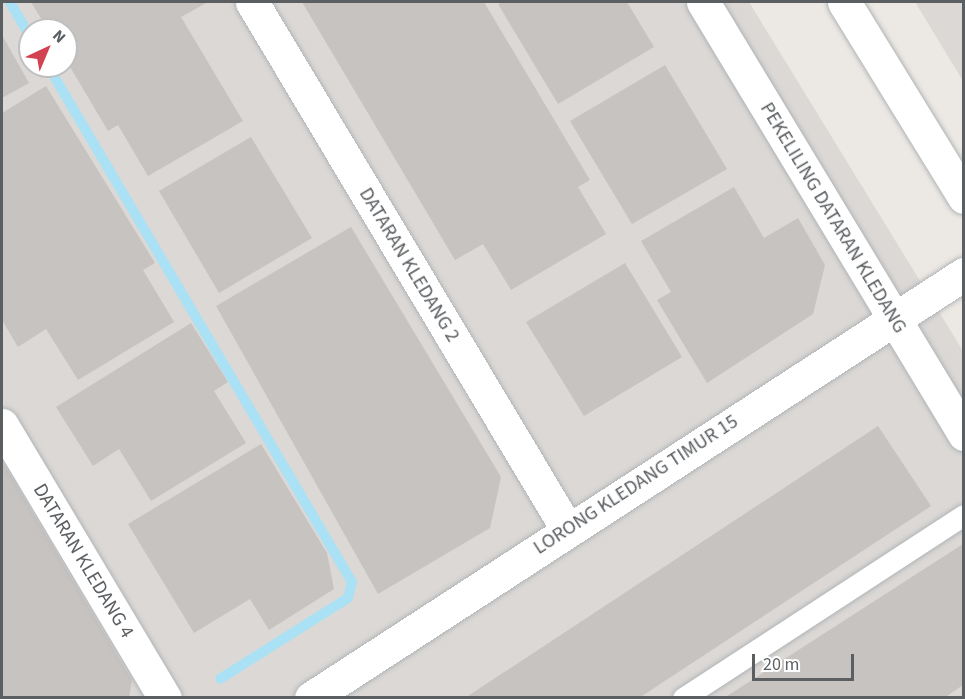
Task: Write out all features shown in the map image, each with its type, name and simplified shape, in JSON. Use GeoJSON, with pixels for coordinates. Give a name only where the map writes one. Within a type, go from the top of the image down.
{"type":"FeatureCollection","features":[{"type":"Feature","properties":{"kind":"street","name":"DATARAN KLEDANG 2"},"geometry":{"type":"LineString","coordinates":[[252,2],[567,529]]}},
{"type":"Feature","properties":{"kind":"street","name":"PEKELILING DATARAN KLEDANG"},"geometry":{"type":"LineString","coordinates":[[703,2],[963,434]]}},
{"type":"Feature","properties":{"kind":"street"},"geometry":{"type":"LineString","coordinates":[[844,2],[963,197]]}},
{"type":"Feature","properties":{"kind":"street","name":"LORONG KLEDANG TIMUR 15"},"geometry":{"type":"LineString","coordinates":[[311,698],[567,529],[963,274]]}},
{"type":"Feature","properties":{"kind":"street","name":"DATARAN KLEDANG 4"},"geometry":{"type":"LineString","coordinates":[[2,425],[165,698]]}},
{"type":"Feature","properties":{"kind":"lane"},"geometry":{"type":"LineString","coordinates":[[683,698],[963,515]]}},
{"type":"Feature","properties":{"kind":"shaded area"},"geometry":{"type":"Polygon","coordinates":[[[2,2],[749,2],[963,351],[963,697],[2,697],[2,2]]]}},
{"type":"Feature","properties":{"kind":"shaded area"},"geometry":{"type":"Polygon","coordinates":[[[915,2],[963,2],[963,81],[915,2]]]}},
{"type":"Feature","properties":{"kind":"building"},"geometry":{"type":"Polygon","coordinates":[[[31,2],[208,2],[181,17],[243,121],[148,176],[118,125],[108,131],[77,78],[78,18],[41,18],[31,2]]]}},
{"type":"Feature","properties":{"kind":"building"},"geometry":{"type":"Polygon","coordinates":[[[302,2],[484,2],[590,180],[578,187],[606,234],[511,290],[483,244],[455,260],[302,2]]]}},
{"type":"Feature","properties":{"kind":"building"},"geometry":{"type":"Polygon","coordinates":[[[503,2],[627,2],[654,47],[558,104],[498,4],[503,2]]]}},
{"type":"Feature","properties":{"kind":"building"},"geometry":{"type":"Polygon","coordinates":[[[2,35],[18,63],[18,78],[26,78],[29,83],[2,98],[2,35]]]}},
{"type":"Feature","properties":{"kind":"building"},"geometry":{"type":"Polygon","coordinates":[[[665,65],[727,169],[632,224],[570,121],[665,65]]]}},
{"type":"Feature","properties":{"kind":"building"},"geometry":{"type":"Polygon","coordinates":[[[46,86],[155,263],[143,270],[174,322],[78,380],[46,329],[18,347],[2,320],[2,113],[46,86]]]}},
{"type":"Feature","properties":{"kind":"building"},"geometry":{"type":"Polygon","coordinates":[[[251,137],[312,238],[219,293],[159,191],[251,137]]]}},
{"type":"Feature","properties":{"kind":"building"},"geometry":{"type":"Polygon","coordinates":[[[734,187],[764,238],[798,218],[825,265],[813,314],[707,383],[657,300],[671,292],[641,241],[734,187]]]}},
{"type":"Feature","properties":{"kind":"building"},"geometry":{"type":"Polygon","coordinates":[[[351,227],[501,477],[490,528],[378,594],[216,306],[351,227]]]}},
{"type":"Feature","properties":{"kind":"building"},"geometry":{"type":"Polygon","coordinates":[[[625,263],[682,357],[584,416],[526,322],[625,263]]]}},
{"type":"Feature","properties":{"kind":"building"},"geometry":{"type":"Polygon","coordinates":[[[191,323],[228,382],[214,391],[246,443],[151,501],[119,449],[93,466],[56,407],[191,323]]]}},
{"type":"Feature","properties":{"kind":"building"},"geometry":{"type":"Polygon","coordinates":[[[878,426],[931,506],[639,698],[465,698],[878,426]]]}},
{"type":"Feature","properties":{"kind":"building"},"geometry":{"type":"Polygon","coordinates":[[[261,444],[327,553],[334,589],[269,630],[250,599],[194,633],[128,524],[261,444]]]}},
{"type":"Feature","properties":{"kind":"building"},"geometry":{"type":"Polygon","coordinates":[[[2,461],[132,680],[129,698],[2,698],[2,461]]]}},
{"type":"Feature","properties":{"kind":"building"},"geometry":{"type":"Polygon","coordinates":[[[963,544],[963,685],[944,698],[724,698],[963,544]]]}},
{"type":"Feature","properties":{"kind":"waterway"},"geometry":{"type":"LineString","coordinates":[[10,2],[19,18]]}},
{"type":"Feature","properties":{"kind":"waterway"},"geometry":{"type":"LineString","coordinates":[[55,78],[352,582],[348,598],[220,679]]}}]}
